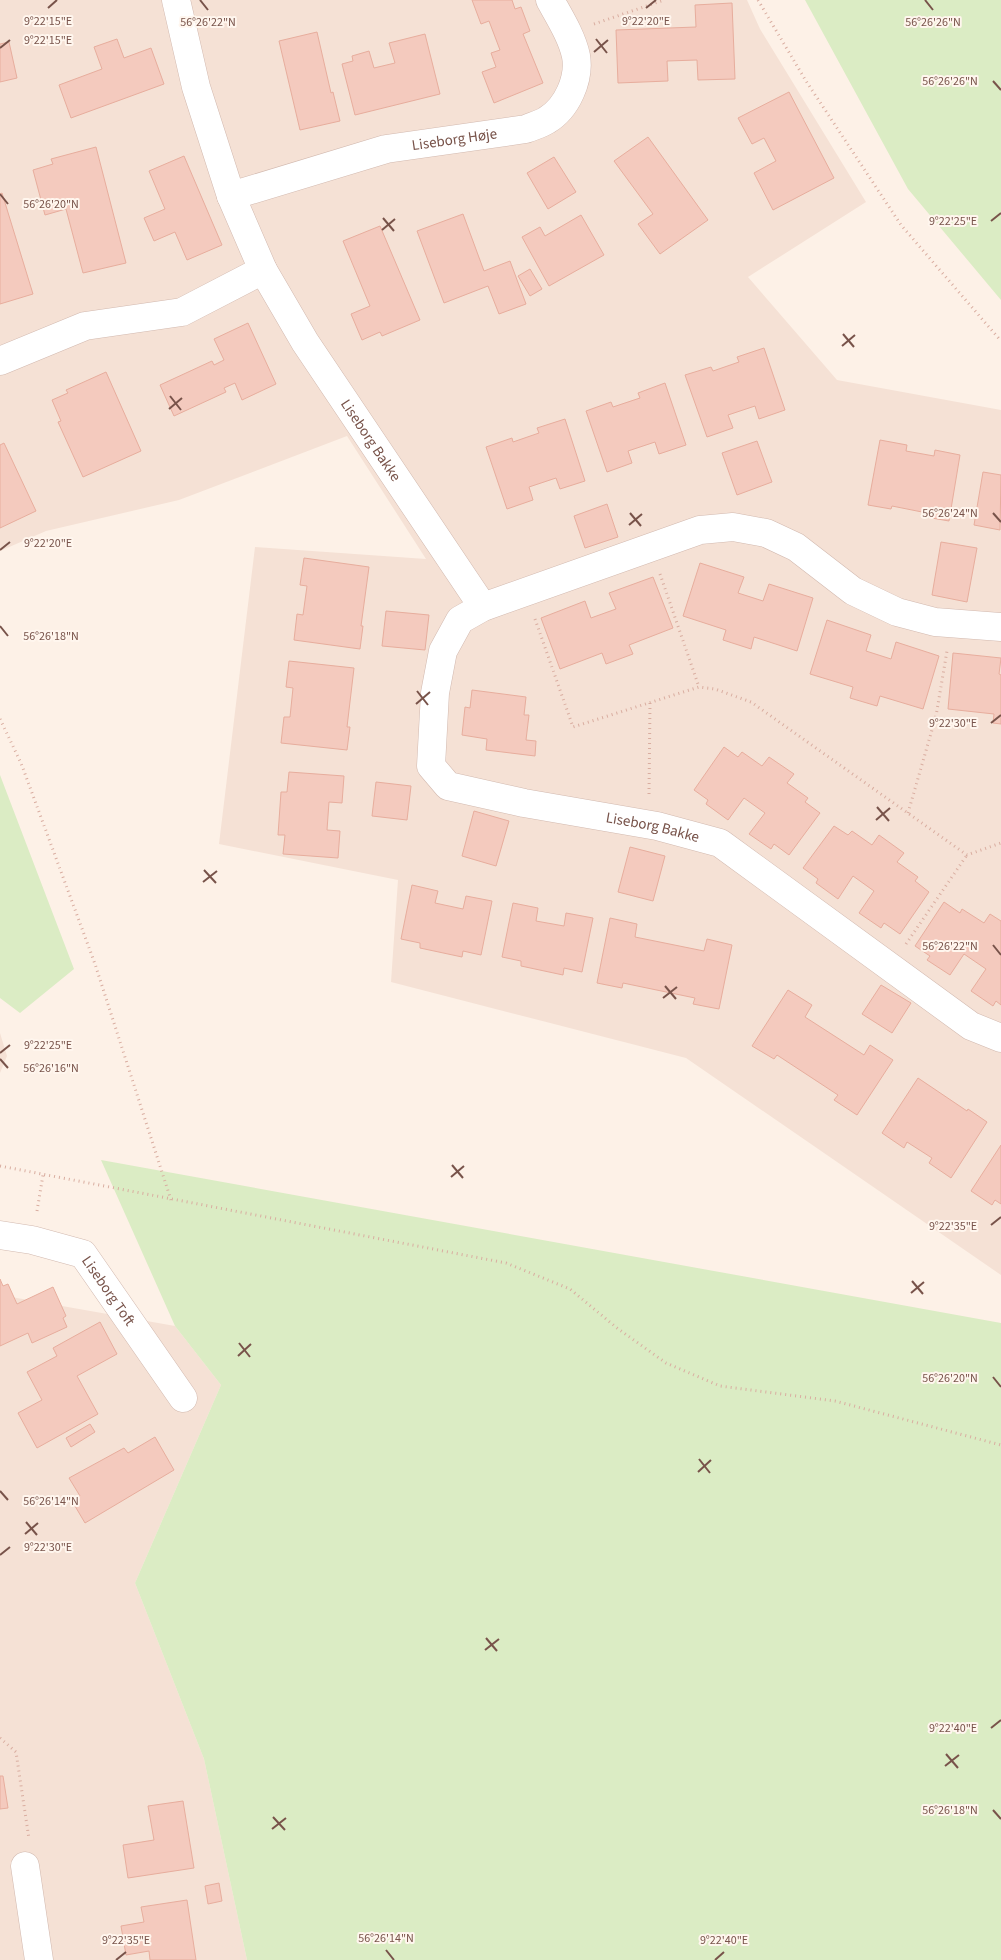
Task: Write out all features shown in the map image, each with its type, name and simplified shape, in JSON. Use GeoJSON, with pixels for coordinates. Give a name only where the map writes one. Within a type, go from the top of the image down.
{"type":"FeatureCollection","features":[{"type":"Feature","properties":{"kind":"street","name":"Liseborg Bakke"},"geometry":{"type":"LineString","coordinates":[[176,0],[196,87],[231,196],[263,270],[304,342],[483,607]]}},
{"type":"Feature","properties":{"kind":"street","name":"Liseborg Høje"},"geometry":{"type":"LineString","coordinates":[[231,196],[386,149],[526,129],[548,120],[564,103],[574,82],[576,57],[568,33],[550,0]]}},
{"type":"Feature","properties":{"kind":"street"},"geometry":{"type":"LineString","coordinates":[[0,360],[85,326],[182,312],[263,270]]}},
{"type":"Feature","properties":{"kind":"street","name":"Liseborg Bakke"},"geometry":{"type":"LineString","coordinates":[[1001,627],[935,622],[897,612],[853,591],[796,547],[766,533],[733,527],[700,530],[483,607],[460,620],[443,651],[435,693],[431,766],[448,786],[657,826],[720,843],[971,1026],[1001,1038]]}},
{"type":"Feature","properties":{"kind":"street","name":"Liseborg Toft"},"geometry":{"type":"LineString","coordinates":[[0,1235],[32,1240],[83,1254],[183,1398]]}},
{"type":"Feature","properties":{"kind":"street"},"geometry":{"type":"LineString","coordinates":[[25,1866],[39,1960]]}},
{"type":"Feature","properties":{"kind":"path"},"geometry":{"type":"LineString","coordinates":[[568,33],[664,0]]}},
{"type":"Feature","properties":{"kind":"path"},"geometry":{"type":"LineString","coordinates":[[758,0],[806,81],[901,225],[1001,341]]}},
{"type":"Feature","properties":{"kind":"path"},"geometry":{"type":"LineString","coordinates":[[651,547],[699,687]]}},
{"type":"Feature","properties":{"kind":"path"},"geometry":{"type":"LineString","coordinates":[[525,592],[573,727],[699,687],[715,689],[751,702],[967,855]]}},
{"type":"Feature","properties":{"kind":"path"},"geometry":{"type":"LineString","coordinates":[[908,813],[936,716],[951,623]]}},
{"type":"Feature","properties":{"kind":"path"},"geometry":{"type":"LineString","coordinates":[[648,825],[650,702]]}},
{"type":"Feature","properties":{"kind":"path"},"geometry":{"type":"LineString","coordinates":[[0,719],[21,762],[95,964],[171,1200]]}},
{"type":"Feature","properties":{"kind":"path"},"geometry":{"type":"LineString","coordinates":[[890,967],[967,855],[1001,843]]}},
{"type":"Feature","properties":{"kind":"path"},"geometry":{"type":"LineString","coordinates":[[0,1166],[506,1263],[570,1290],[617,1328],[666,1363],[720,1386],[835,1401],[1001,1445]]}},
{"type":"Feature","properties":{"kind":"path"},"geometry":{"type":"LineString","coordinates":[[32,1240],[43,1175]]}},
{"type":"Feature","properties":{"kind":"path"},"geometry":{"type":"LineString","coordinates":[[0,1738],[16,1752],[32,1852],[25,1866]]}},
{"type":"Feature","properties":{"kind":"shaded area"},"geometry":{"type":"Polygon","coordinates":[[[0,0],[747,0],[760,29],[866,202],[748,277],[837,380],[1001,410],[1001,1275],[686,1058],[391,982],[398,880],[219,844],[255,547],[426,559],[347,436],[179,500],[46,531],[0,551],[0,0]]]}},
{"type":"Feature","properties":{"kind":"shaded area"},"geometry":{"type":"Polygon","coordinates":[[[0,1033],[7,1056],[0,1073],[0,1033]]]}},
{"type":"Feature","properties":{"kind":"shaded area"},"geometry":{"type":"Polygon","coordinates":[[[0,1295],[175,1326],[221,1385],[135,1583],[204,1759],[247,1960],[0,1960],[0,1295]]]}},
{"type":"Feature","properties":{"kind":"green space"},"geometry":{"type":"Polygon","coordinates":[[[805,0],[1001,0],[1001,300],[908,189],[805,0]]]}},
{"type":"Feature","properties":{"kind":"green space"},"geometry":{"type":"Polygon","coordinates":[[[0,775],[74,969],[20,1013],[0,998],[0,775]]]}},
{"type":"Feature","properties":{"kind":"green space"},"geometry":{"type":"Polygon","coordinates":[[[101,1160],[1001,1323],[1001,1960],[247,1960],[204,1759],[135,1583],[221,1385],[175,1326],[101,1160]]]}},
{"type":"Feature","properties":{"kind":"building"},"geometry":{"type":"Polygon","coordinates":[[[472,0],[512,0],[515,9],[521,7],[530,31],[523,34],[543,83],[494,103],[482,72],[496,67],[491,53],[500,50],[489,21],[481,24],[472,0]]]}},
{"type":"Feature","properties":{"kind":"building"},"geometry":{"type":"Polygon","coordinates":[[[732,3],[735,79],[698,80],[697,60],[667,61],[668,81],[618,83],[616,30],[696,27],[695,5],[732,3]]]}},
{"type":"Feature","properties":{"kind":"building"},"geometry":{"type":"Polygon","coordinates":[[[317,32],[331,93],[333,92],[340,121],[300,130],[279,41],[317,32]]]}},
{"type":"Feature","properties":{"kind":"building"},"geometry":{"type":"Polygon","coordinates":[[[425,34],[440,94],[355,115],[342,64],[353,61],[352,56],[369,51],[374,68],[395,63],[389,43],[425,34]]]}},
{"type":"Feature","properties":{"kind":"building"},"geometry":{"type":"Polygon","coordinates":[[[117,39],[124,58],[151,48],[164,84],[71,118],[59,85],[102,69],[94,47],[117,39]]]}},
{"type":"Feature","properties":{"kind":"building"},"geometry":{"type":"Polygon","coordinates":[[[9,42],[17,78],[0,82],[0,44],[9,42]]]}},
{"type":"Feature","properties":{"kind":"building"},"geometry":{"type":"Polygon","coordinates":[[[789,92],[834,178],[773,210],[754,173],[776,161],[764,138],[752,144],[738,118],[789,92]]]}},
{"type":"Feature","properties":{"kind":"building"},"geometry":{"type":"Polygon","coordinates":[[[648,137],[708,220],[660,254],[638,224],[653,214],[614,161],[648,137]]]}},
{"type":"Feature","properties":{"kind":"building"},"geometry":{"type":"Polygon","coordinates":[[[96,147],[126,263],[83,273],[66,209],[45,215],[33,170],[53,164],[51,159],[96,147]]]}},
{"type":"Feature","properties":{"kind":"building"},"geometry":{"type":"Polygon","coordinates":[[[184,156],[222,245],[187,260],[175,232],[154,241],[144,218],[165,209],[149,171],[184,156]]]}},
{"type":"Feature","properties":{"kind":"building"},"geometry":{"type":"Polygon","coordinates":[[[554,157],[576,192],[548,209],[527,173],[554,157]]]}},
{"type":"Feature","properties":{"kind":"building"},"geometry":{"type":"Polygon","coordinates":[[[2,193],[33,294],[0,304],[0,194],[2,193]]]}},
{"type":"Feature","properties":{"kind":"building"},"geometry":{"type":"Polygon","coordinates":[[[463,214],[484,271],[510,261],[526,304],[499,314],[488,286],[444,303],[417,231],[463,214]]]}},
{"type":"Feature","properties":{"kind":"building"},"geometry":{"type":"Polygon","coordinates":[[[581,215],[604,255],[549,286],[522,237],[540,227],[545,236],[581,215]]]}},
{"type":"Feature","properties":{"kind":"building"},"geometry":{"type":"Polygon","coordinates":[[[380,226],[420,320],[382,336],[380,332],[362,340],[351,314],[370,306],[343,241],[380,226]]]}},
{"type":"Feature","properties":{"kind":"building"},"geometry":{"type":"Polygon","coordinates":[[[530,269],[542,289],[530,296],[518,276],[530,269]]]}},
{"type":"Feature","properties":{"kind":"building"},"geometry":{"type":"Polygon","coordinates":[[[248,323],[276,384],[242,400],[235,383],[224,388],[226,392],[174,416],[160,385],[212,361],[214,365],[224,360],[214,339],[248,323]]]}},
{"type":"Feature","properties":{"kind":"building"},"geometry":{"type":"Polygon","coordinates":[[[764,348],[785,410],[759,419],[755,406],[728,415],[733,428],[707,437],[685,375],[711,367],[713,371],[739,362],[737,357],[764,348]]]}},
{"type":"Feature","properties":{"kind":"building"},"geometry":{"type":"Polygon","coordinates":[[[106,372],[141,451],[83,477],[58,422],[61,421],[52,400],[68,393],[66,390],[106,372]]]}},
{"type":"Feature","properties":{"kind":"building"},"geometry":{"type":"Polygon","coordinates":[[[665,383],[686,445],[659,454],[655,442],[628,451],[632,463],[607,472],[586,411],[611,402],[613,407],[640,398],[638,393],[665,383]]]}},
{"type":"Feature","properties":{"kind":"building"},"geometry":{"type":"Polygon","coordinates":[[[565,419],[585,481],[560,489],[556,478],[529,487],[533,500],[507,509],[486,447],[512,438],[513,442],[539,433],[537,428],[565,419]]]}},
{"type":"Feature","properties":{"kind":"building"},"geometry":{"type":"Polygon","coordinates":[[[880,440],[907,445],[906,451],[934,456],[935,450],[960,455],[949,521],[926,517],[927,513],[892,506],[891,509],[868,505],[880,440]]]}},
{"type":"Feature","properties":{"kind":"building"},"geometry":{"type":"Polygon","coordinates":[[[757,441],[772,482],[737,495],[722,453],[757,441]]]}},
{"type":"Feature","properties":{"kind":"building"},"geometry":{"type":"Polygon","coordinates":[[[4,443],[36,511],[0,528],[0,445],[4,443]]]}},
{"type":"Feature","properties":{"kind":"building"},"geometry":{"type":"Polygon","coordinates":[[[983,472],[1001,475],[1000,530],[974,525],[983,472]]]}},
{"type":"Feature","properties":{"kind":"building"},"geometry":{"type":"Polygon","coordinates":[[[607,504],[618,537],[585,548],[574,516],[607,504]]]}},
{"type":"Feature","properties":{"kind":"building"},"geometry":{"type":"Polygon","coordinates":[[[941,542],[977,548],[967,602],[932,595],[941,542]]]}},
{"type":"Feature","properties":{"kind":"building"},"geometry":{"type":"Polygon","coordinates":[[[304,558],[369,567],[361,626],[363,626],[360,649],[294,640],[297,614],[303,615],[307,586],[300,585],[304,558]]]}},
{"type":"Feature","properties":{"kind":"building"},"geometry":{"type":"Polygon","coordinates":[[[700,563],[744,577],[738,593],[763,601],[769,584],[813,598],[797,651],[754,637],[751,649],[723,640],[726,630],[683,616],[700,563]]]}},
{"type":"Feature","properties":{"kind":"building"},"geometry":{"type":"Polygon","coordinates":[[[653,577],[673,628],[629,645],[633,654],[606,664],[602,653],[560,669],[541,618],[585,601],[591,618],[616,609],[609,593],[653,577]]]}},
{"type":"Feature","properties":{"kind":"building"},"geometry":{"type":"Polygon","coordinates":[[[386,611],[429,615],[425,650],[382,646],[386,611]]]}},
{"type":"Feature","properties":{"kind":"building"},"geometry":{"type":"Polygon","coordinates":[[[827,620],[871,635],[866,651],[891,659],[896,642],[939,656],[923,709],[880,696],[877,706],[850,698],[853,687],[810,674],[827,620]]]}},
{"type":"Feature","properties":{"kind":"building"},"geometry":{"type":"Polygon","coordinates":[[[953,653],[1001,658],[999,674],[1001,675],[1001,724],[993,723],[994,714],[948,709],[953,653]]]}},
{"type":"Feature","properties":{"kind":"building"},"geometry":{"type":"Polygon","coordinates":[[[289,661],[354,668],[347,727],[350,727],[347,750],[281,743],[284,717],[290,717],[293,688],[286,687],[289,661]]]}},
{"type":"Feature","properties":{"kind":"building"},"geometry":{"type":"Polygon","coordinates":[[[472,690],[526,697],[524,715],[529,715],[526,740],[536,741],[535,756],[486,750],[487,739],[462,735],[465,707],[470,708],[472,690]]]}},
{"type":"Feature","properties":{"kind":"building"},"geometry":{"type":"Polygon","coordinates":[[[724,747],[738,757],[742,752],[762,766],[769,757],[794,774],[787,783],[808,798],[805,802],[820,813],[789,855],[774,844],[771,849],[749,834],[765,813],[744,798],[728,820],[706,804],[708,800],[694,790],[724,747]]]}},
{"type":"Feature","properties":{"kind":"building"},"geometry":{"type":"Polygon","coordinates":[[[289,772],[344,776],[342,803],[329,802],[327,830],[340,831],[338,858],[283,854],[285,835],[278,835],[281,792],[287,792],[289,772]]]}},
{"type":"Feature","properties":{"kind":"building"},"geometry":{"type":"Polygon","coordinates":[[[376,782],[411,786],[407,820],[372,816],[376,782]]]}},
{"type":"Feature","properties":{"kind":"building"},"geometry":{"type":"Polygon","coordinates":[[[474,811],[509,821],[496,866],[462,856],[474,811]]]}},
{"type":"Feature","properties":{"kind":"building"},"geometry":{"type":"Polygon","coordinates":[[[834,826],[848,835],[852,831],[872,845],[879,835],[904,853],[897,862],[918,877],[915,881],[929,892],[900,934],[884,923],[881,928],[859,913],[874,891],[853,876],[838,899],[816,883],[818,879],[803,868],[834,826]]]}},
{"type":"Feature","properties":{"kind":"building"},"geometry":{"type":"Polygon","coordinates":[[[630,847],[665,856],[653,901],[618,892],[630,847]]]}},
{"type":"Feature","properties":{"kind":"building"},"geometry":{"type":"Polygon","coordinates":[[[412,885],[438,891],[435,903],[463,909],[466,896],[492,901],[481,955],[463,951],[462,957],[420,948],[420,943],[401,939],[412,885]]]}},
{"type":"Feature","properties":{"kind":"building"},"geometry":{"type":"Polygon","coordinates":[[[944,902],[960,913],[962,909],[984,923],[990,914],[1001,921],[1001,1005],[996,1001],[993,1006],[971,991],[986,969],[964,954],[950,975],[927,960],[930,956],[915,946],[944,902]]]}},
{"type":"Feature","properties":{"kind":"building"},"geometry":{"type":"Polygon","coordinates":[[[513,903],[538,908],[536,921],[564,926],[566,913],[593,918],[582,972],[564,968],[563,975],[521,966],[521,961],[502,957],[513,903]]]}},
{"type":"Feature","properties":{"kind":"building"},"geometry":{"type":"Polygon","coordinates":[[[610,918],[637,924],[635,937],[704,951],[707,939],[732,945],[719,1009],[693,1004],[695,998],[623,983],[622,988],[597,983],[610,918]]]}},
{"type":"Feature","properties":{"kind":"building"},"geometry":{"type":"Polygon","coordinates":[[[881,985],[911,1003],[892,1033],[862,1014],[881,985]]]}},
{"type":"Feature","properties":{"kind":"building"},"geometry":{"type":"Polygon","coordinates":[[[788,990],[812,1005],[805,1017],[864,1055],[870,1045],[893,1060],[857,1115],[834,1100],[838,1095],[777,1055],[774,1059],[752,1046],[788,990]]]}},
{"type":"Feature","properties":{"kind":"building"},"geometry":{"type":"Polygon","coordinates":[[[918,1078],[987,1122],[951,1178],[929,1163],[932,1158],[907,1142],[904,1148],[882,1133],[918,1078]]]}},
{"type":"Feature","properties":{"kind":"building"},"geometry":{"type":"Polygon","coordinates":[[[1001,1145],[1001,1204],[995,1200],[992,1205],[971,1191],[1001,1145]]]}},
{"type":"Feature","properties":{"kind":"building"},"geometry":{"type":"Polygon","coordinates":[[[0,1279],[3,1286],[8,1284],[17,1304],[53,1287],[66,1316],[63,1318],[67,1327],[32,1343],[28,1333],[0,1346],[0,1279]]]}},
{"type":"Feature","properties":{"kind":"building"},"geometry":{"type":"Polygon","coordinates":[[[100,1322],[117,1354],[77,1376],[98,1414],[37,1448],[18,1413],[42,1400],[27,1372],[57,1356],[53,1348],[100,1322]]]}},
{"type":"Feature","properties":{"kind":"building"},"geometry":{"type":"Polygon","coordinates":[[[90,1424],[95,1432],[71,1447],[66,1438],[90,1424]]]}},
{"type":"Feature","properties":{"kind":"building"},"geometry":{"type":"Polygon","coordinates":[[[155,1437],[174,1470],[85,1523],[72,1501],[80,1496],[69,1478],[124,1448],[128,1453],[155,1437]]]}},
{"type":"Feature","properties":{"kind":"building"},"geometry":{"type":"Polygon","coordinates":[[[0,1776],[3,1776],[8,1808],[0,1809],[0,1776]]]}},
{"type":"Feature","properties":{"kind":"building"},"geometry":{"type":"Polygon","coordinates":[[[183,1801],[194,1868],[128,1878],[123,1845],[154,1840],[148,1806],[183,1801]]]}},
{"type":"Feature","properties":{"kind":"building"},"geometry":{"type":"Polygon","coordinates":[[[219,1883],[222,1901],[208,1904],[205,1886],[219,1883]]]}},
{"type":"Feature","properties":{"kind":"building"},"geometry":{"type":"Polygon","coordinates":[[[187,1900],[196,1960],[150,1960],[149,1951],[126,1955],[121,1926],[144,1922],[141,1907],[187,1900]]]}}]}
